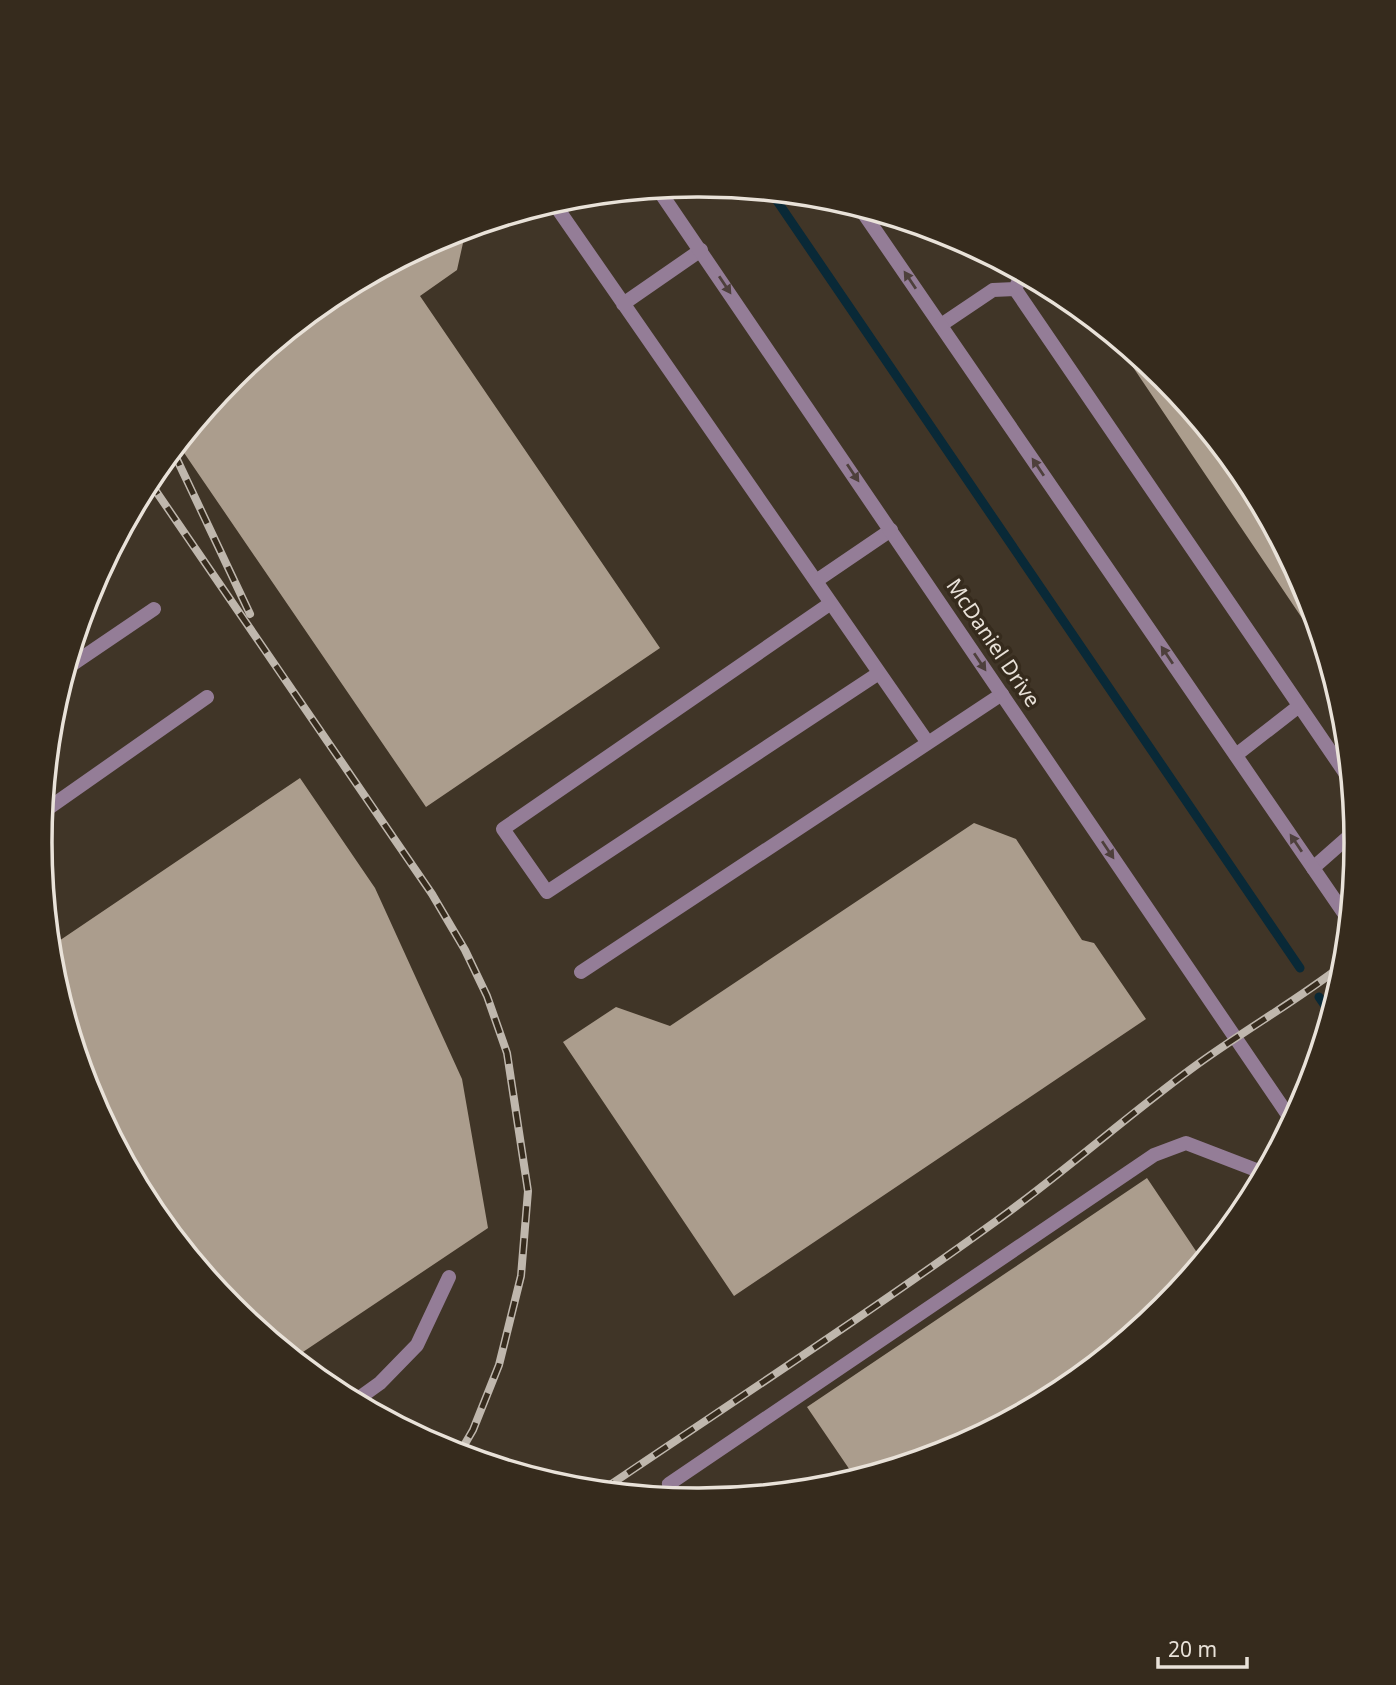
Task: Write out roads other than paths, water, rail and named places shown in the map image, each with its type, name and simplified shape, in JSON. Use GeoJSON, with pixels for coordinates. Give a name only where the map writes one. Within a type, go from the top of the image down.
{"type":"FeatureCollection","features":[{"type":"Feature","properties":{"kind":"street","name":"McDaniel Drive"},"geometry":{"type":"LineString","coordinates":[[664,198],[1285,1110]]}},
{"type":"Feature","properties":{"kind":"street"},"geometry":{"type":"LineString","coordinates":[[560,212],[928,743]]}},
{"type":"Feature","properties":{"kind":"street"},"geometry":{"type":"LineString","coordinates":[[868,220],[1340,907]]}},
{"type":"Feature","properties":{"kind":"street"},"geometry":{"type":"LineString","coordinates":[[623,303],[701,250]]}},
{"type":"Feature","properties":{"kind":"street"},"geometry":{"type":"LineString","coordinates":[[1015,289],[1018,282]]}},
{"type":"Feature","properties":{"kind":"street"},"geometry":{"type":"LineString","coordinates":[[941,325],[993,290],[1015,289]]}},
{"type":"Feature","properties":{"kind":"street"},"geometry":{"type":"LineString","coordinates":[[1015,289],[1339,763]]}},
{"type":"Feature","properties":{"kind":"street"},"geometry":{"type":"LineString","coordinates":[[816,581],[891,530]]}},
{"type":"Feature","properties":{"kind":"street"},"geometry":{"type":"LineString","coordinates":[[831,603],[503,829],[547,892],[879,673]]}},
{"type":"Feature","properties":{"kind":"street"},"geometry":{"type":"LineString","coordinates":[[79,660],[154,609]]}},
{"type":"Feature","properties":{"kind":"street"},"geometry":{"type":"LineString","coordinates":[[581,972],[1002,694]]}},
{"type":"Feature","properties":{"kind":"street"},"geometry":{"type":"LineString","coordinates":[[54,803],[206,697]]}},
{"type":"Feature","properties":{"kind":"street"},"geometry":{"type":"LineString","coordinates":[[1236,755],[1299,706]]}},
{"type":"Feature","properties":{"kind":"street"},"geometry":{"type":"LineString","coordinates":[[1313,868],[1344,841]]}},
{"type":"Feature","properties":{"kind":"street"},"geometry":{"type":"LineString","coordinates":[[671,1487],[669,1484],[1154,1155],[1186,1143],[1255,1169]]}},
{"type":"Feature","properties":{"kind":"street"},"geometry":{"type":"LineString","coordinates":[[364,1395],[380,1383],[417,1345],[449,1277]]}},
{"type":"Feature","properties":{"kind":"waterway"},"geometry":{"type":"LineString","coordinates":[[778,203],[1300,968]]}},
{"type":"Feature","properties":{"kind":"waterway"},"geometry":{"type":"LineString","coordinates":[[1319,997],[1323,1003]]}},
{"type":"Feature","properties":{"kind":"railway"},"geometry":{"type":"LineString","coordinates":[[178,461],[250,614]]}},
{"type":"Feature","properties":{"kind":"railway"},"geometry":{"type":"LineString","coordinates":[[156,492],[432,894],[465,950],[487,996],[507,1053],[528,1191],[521,1276],[499,1365],[465,1444]]}},
{"type":"Feature","properties":{"kind":"railway"},"geometry":{"type":"LineString","coordinates":[[614,1482],[950,1254],[1024,1201],[1191,1069],[1330,974]]}}]}
